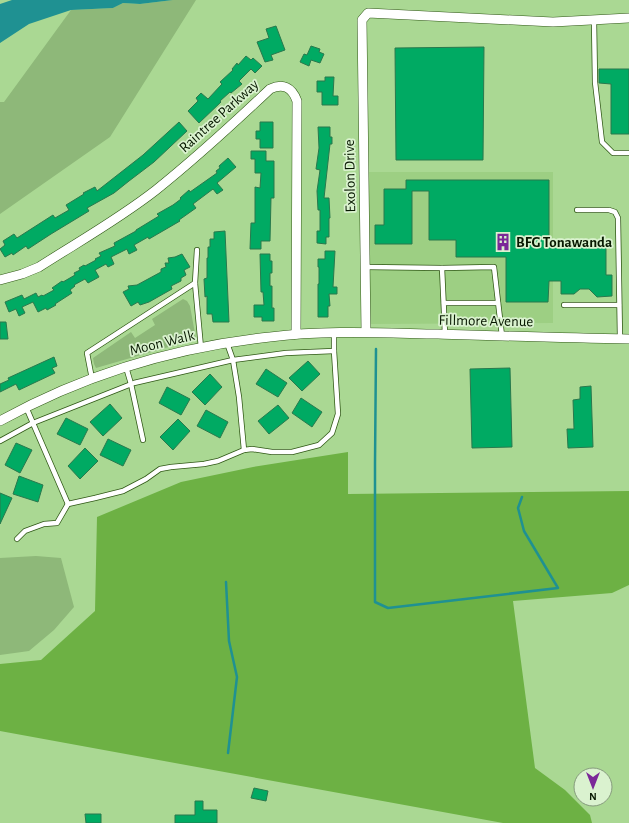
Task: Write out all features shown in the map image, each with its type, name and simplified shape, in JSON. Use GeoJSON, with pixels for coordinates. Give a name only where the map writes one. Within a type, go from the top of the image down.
{"type":"FeatureCollection","features":[{"type":"Feature","properties":{"kind":"street","name":"Exolon Drive"},"geometry":{"type":"LineString","coordinates":[[366,332],[362,20],[368,13],[553,22],[594,20]]}},
{"type":"Feature","properties":{"kind":"street"},"geometry":{"type":"LineString","coordinates":[[594,20],[629,18]]}},
{"type":"Feature","properties":{"kind":"street","name":"Raintree Parkway"},"geometry":{"type":"LineString","coordinates":[[0,280],[22,274],[39,267],[134,206],[156,190],[226,131],[270,89],[276,86],[281,86],[291,90],[297,101],[296,334]]}},
{"type":"Feature","properties":{"kind":"street","name":"Fillmore Avenue"},"geometry":{"type":"LineString","coordinates":[[338,333],[366,332],[624,339]]}},
{"type":"Feature","properties":{"kind":"street","name":"Moon Walk"},"geometry":{"type":"LineString","coordinates":[[0,421],[53,394],[126,367],[167,356],[227,343],[270,337],[296,334],[338,333]]}},
{"type":"Feature","properties":{"kind":"lane"},"geometry":{"type":"LineString","coordinates":[[594,20],[595,82],[602,142],[613,153],[629,153]]}},
{"type":"Feature","properties":{"kind":"lane"},"geometry":{"type":"LineString","coordinates":[[577,210],[609,210],[615,212],[618,218],[620,305],[624,339]]}},
{"type":"Feature","properties":{"kind":"lane"},"geometry":{"type":"LineString","coordinates":[[197,250],[195,283],[200,348]]}},
{"type":"Feature","properties":{"kind":"lane"},"geometry":{"type":"LineString","coordinates":[[365,267],[494,267],[502,336]]}},
{"type":"Feature","properties":{"kind":"lane"},"geometry":{"type":"LineString","coordinates":[[442,268],[445,334]]}},
{"type":"Feature","properties":{"kind":"lane"},"geometry":{"type":"LineString","coordinates":[[92,379],[87,353],[195,283]]}},
{"type":"Feature","properties":{"kind":"lane"},"geometry":{"type":"LineString","coordinates":[[444,303],[498,303]]}},
{"type":"Feature","properties":{"kind":"lane"},"geometry":{"type":"LineString","coordinates":[[564,305],[620,305]]}},
{"type":"Feature","properties":{"kind":"lane"},"geometry":{"type":"LineString","coordinates":[[17,539],[26,531],[44,524],[57,523],[68,504],[123,491],[146,479],[160,469],[218,461],[244,450],[252,449],[272,452],[292,452],[319,445],[332,433],[338,414],[334,351],[338,333]]}},
{"type":"Feature","properties":{"kind":"lane"},"geometry":{"type":"LineString","coordinates":[[227,343],[233,360],[239,397],[244,450]]}},
{"type":"Feature","properties":{"kind":"lane"},"geometry":{"type":"LineString","coordinates":[[0,441],[33,424],[131,384],[233,360],[286,353],[334,351]]}},
{"type":"Feature","properties":{"kind":"lane"},"geometry":{"type":"LineString","coordinates":[[126,367],[143,440]]}},
{"type":"Feature","properties":{"kind":"lane"},"geometry":{"type":"LineString","coordinates":[[26,407],[68,504]]}},
{"type":"Feature","properties":{"kind":"shaded area"},"geometry":{"type":"Polygon","coordinates":[[[173,0],[196,0],[110,137],[0,214],[0,102],[4,102],[71,10],[113,8],[123,3],[140,4],[173,0]]]}},
{"type":"Feature","properties":{"kind":"shaded area"},"geometry":{"type":"Polygon","coordinates":[[[364,172],[553,172],[553,323],[365,324],[364,172]]]}},
{"type":"Feature","properties":{"kind":"shaded area"},"geometry":{"type":"Polygon","coordinates":[[[183,299],[187,301],[190,306],[196,339],[96,368],[93,358],[131,332],[135,338],[155,325],[152,319],[183,299]]]}},
{"type":"Feature","properties":{"kind":"shaded area"},"geometry":{"type":"Polygon","coordinates":[[[348,452],[348,494],[629,491],[629,585],[612,593],[513,601],[535,768],[565,790],[573,798],[573,807],[582,807],[590,815],[592,823],[503,823],[0,731],[0,664],[41,660],[95,611],[97,517],[181,482],[253,467],[348,452]]]}},
{"type":"Feature","properties":{"kind":"shaded area"},"geometry":{"type":"Polygon","coordinates":[[[36,556],[61,558],[74,607],[54,630],[29,651],[0,655],[0,558],[36,556]]]}},
{"type":"Feature","properties":{"kind":"water"},"geometry":{"type":"Polygon","coordinates":[[[12,0],[173,0],[140,4],[123,3],[113,8],[71,10],[29,24],[0,43],[0,4],[12,0]]]}},
{"type":"Feature","properties":{"kind":"building"},"geometry":{"type":"Polygon","coordinates":[[[276,26],[285,50],[271,55],[273,60],[265,62],[257,42],[269,38],[266,29],[276,26]]]}},
{"type":"Feature","properties":{"kind":"building"},"geometry":{"type":"Polygon","coordinates":[[[311,46],[320,49],[319,52],[324,54],[320,63],[311,60],[309,66],[300,62],[304,54],[307,55],[311,46]]]}},
{"type":"Feature","properties":{"kind":"building"},"geometry":{"type":"Polygon","coordinates":[[[484,47],[483,160],[396,160],[395,48],[484,47]]]}},
{"type":"Feature","properties":{"kind":"building"},"geometry":{"type":"Polygon","coordinates":[[[246,56],[251,60],[253,58],[262,66],[255,73],[251,69],[239,81],[242,84],[220,101],[221,102],[199,123],[188,111],[198,101],[196,98],[201,93],[208,99],[222,84],[220,82],[233,70],[232,69],[237,63],[238,65],[246,56]]]}},
{"type":"Feature","properties":{"kind":"building"},"geometry":{"type":"Polygon","coordinates":[[[599,69],[629,69],[629,134],[611,134],[611,84],[599,83],[599,69]]]}},
{"type":"Feature","properties":{"kind":"building"},"geometry":{"type":"Polygon","coordinates":[[[325,77],[334,77],[333,96],[338,96],[338,105],[322,105],[322,92],[317,92],[317,81],[325,81],[325,77]]]}},
{"type":"Feature","properties":{"kind":"building"},"geometry":{"type":"Polygon","coordinates":[[[179,122],[187,131],[154,162],[114,193],[87,208],[89,211],[28,249],[26,246],[13,255],[12,253],[5,257],[0,249],[5,245],[3,241],[14,234],[17,238],[53,215],[55,218],[69,210],[66,205],[84,194],[83,193],[95,187],[97,191],[143,155],[179,122]]]}},
{"type":"Feature","properties":{"kind":"building"},"geometry":{"type":"Polygon","coordinates":[[[260,122],[273,122],[273,148],[260,148],[260,139],[256,139],[256,131],[260,131],[260,122]]]}},
{"type":"Feature","properties":{"kind":"building"},"geometry":{"type":"Polygon","coordinates":[[[318,127],[330,127],[330,137],[332,137],[324,198],[329,198],[330,218],[329,237],[326,237],[326,244],[317,243],[317,231],[320,231],[320,210],[318,210],[317,191],[320,170],[316,169],[319,148],[318,127]]]}},
{"type":"Feature","properties":{"kind":"building"},"geometry":{"type":"Polygon","coordinates":[[[251,151],[266,151],[266,161],[274,161],[274,198],[271,198],[270,241],[261,241],[261,249],[250,249],[251,223],[255,223],[255,187],[260,188],[261,173],[255,173],[255,159],[251,159],[251,151]]]}},
{"type":"Feature","properties":{"kind":"building"},"geometry":{"type":"Polygon","coordinates":[[[228,158],[236,167],[217,183],[223,190],[217,194],[213,189],[193,204],[196,208],[179,220],[180,221],[149,239],[148,237],[134,245],[137,250],[129,254],[127,249],[111,257],[114,264],[108,267],[106,264],[95,270],[99,277],[88,283],[85,279],[74,285],[75,286],[70,290],[72,293],[47,310],[46,308],[38,312],[33,302],[22,307],[25,313],[19,316],[16,309],[9,312],[5,302],[22,295],[24,299],[36,293],[38,297],[43,296],[54,290],[52,288],[75,275],[74,273],[80,270],[79,268],[101,256],[99,253],[115,246],[114,243],[159,216],[157,214],[181,199],[180,198],[189,190],[190,192],[217,173],[216,171],[220,168],[219,166],[228,158]]]}},
{"type":"Feature","properties":{"kind":"building","name":"BFG Tonawanda"},"geometry":{"type":"Polygon","coordinates":[[[406,180],[549,180],[549,242],[606,241],[606,275],[612,275],[612,296],[597,297],[589,289],[580,289],[574,294],[561,294],[561,281],[549,281],[548,302],[506,302],[506,257],[456,257],[456,240],[429,240],[429,191],[412,191],[412,244],[375,244],[375,225],[384,225],[384,189],[406,189],[406,180]]]}},
{"type":"Feature","properties":{"kind":"building"},"geometry":{"type":"Polygon","coordinates":[[[225,231],[229,322],[213,322],[212,314],[207,314],[207,296],[205,297],[204,279],[207,278],[208,247],[210,247],[210,239],[214,239],[214,232],[225,231]]]}},
{"type":"Feature","properties":{"kind":"building"},"geometry":{"type":"Polygon","coordinates":[[[325,251],[335,251],[333,287],[337,287],[337,294],[329,294],[330,306],[328,306],[328,317],[318,317],[318,259],[325,259],[325,251]]]}},
{"type":"Feature","properties":{"kind":"building"},"geometry":{"type":"Polygon","coordinates":[[[182,254],[190,267],[184,270],[186,275],[181,278],[181,281],[171,286],[172,289],[149,302],[140,305],[138,302],[131,306],[123,292],[129,289],[128,286],[137,285],[161,272],[161,269],[166,267],[165,263],[169,263],[168,258],[182,254]]]}},
{"type":"Feature","properties":{"kind":"building"},"geometry":{"type":"Polygon","coordinates":[[[260,254],[270,254],[270,261],[272,261],[270,286],[272,286],[272,308],[274,308],[274,321],[262,321],[262,317],[254,317],[254,305],[264,305],[263,292],[261,292],[260,254]]]}},
{"type":"Feature","properties":{"kind":"building"},"geometry":{"type":"Polygon","coordinates":[[[0,322],[6,322],[8,339],[0,339],[0,322]]]}},
{"type":"Feature","properties":{"kind":"building"},"geometry":{"type":"Polygon","coordinates":[[[54,357],[57,366],[52,368],[55,373],[19,390],[16,384],[0,392],[0,384],[9,380],[8,378],[54,357]]]}},
{"type":"Feature","properties":{"kind":"building"},"geometry":{"type":"Polygon","coordinates":[[[308,361],[320,374],[302,391],[289,378],[308,361]]]}},
{"type":"Feature","properties":{"kind":"building"},"geometry":{"type":"Polygon","coordinates":[[[510,368],[512,447],[472,448],[470,369],[510,368]]]}},
{"type":"Feature","properties":{"kind":"building"},"geometry":{"type":"Polygon","coordinates":[[[266,369],[287,383],[278,397],[256,384],[266,369]]]}},
{"type":"Feature","properties":{"kind":"building"},"geometry":{"type":"Polygon","coordinates":[[[210,374],[222,387],[205,405],[192,392],[210,374]]]}},
{"type":"Feature","properties":{"kind":"building"},"geometry":{"type":"Polygon","coordinates":[[[591,386],[593,447],[568,448],[567,429],[574,429],[573,400],[580,399],[580,387],[591,386]]]}},
{"type":"Feature","properties":{"kind":"building"},"geometry":{"type":"Polygon","coordinates":[[[167,387],[190,399],[181,415],[159,403],[167,387]]]}},
{"type":"Feature","properties":{"kind":"building"},"geometry":{"type":"Polygon","coordinates":[[[301,398],[322,412],[312,427],[292,413],[301,398]]]}},
{"type":"Feature","properties":{"kind":"building"},"geometry":{"type":"Polygon","coordinates":[[[110,404],[122,418],[103,436],[90,422],[110,404]]]}},
{"type":"Feature","properties":{"kind":"building"},"geometry":{"type":"Polygon","coordinates":[[[278,405],[289,418],[269,434],[258,421],[278,405]]]}},
{"type":"Feature","properties":{"kind":"building"},"geometry":{"type":"Polygon","coordinates":[[[206,410],[228,422],[220,438],[197,426],[206,410]]]}},
{"type":"Feature","properties":{"kind":"building"},"geometry":{"type":"Polygon","coordinates":[[[66,418],[88,429],[80,445],[57,434],[66,418]]]}},
{"type":"Feature","properties":{"kind":"building"},"geometry":{"type":"Polygon","coordinates":[[[178,419],[190,431],[173,450],[160,437],[178,419]]]}},
{"type":"Feature","properties":{"kind":"building"},"geometry":{"type":"Polygon","coordinates":[[[108,439],[131,450],[123,466],[100,455],[108,439]]]}},
{"type":"Feature","properties":{"kind":"building"},"geometry":{"type":"Polygon","coordinates":[[[16,443],[32,450],[20,473],[5,465],[16,443]]]}},
{"type":"Feature","properties":{"kind":"building"},"geometry":{"type":"Polygon","coordinates":[[[85,448],[98,461],[80,479],[68,466],[85,448]]]}},
{"type":"Feature","properties":{"kind":"building"},"geometry":{"type":"Polygon","coordinates":[[[19,476],[43,485],[38,502],[13,494],[19,476]]]}},
{"type":"Feature","properties":{"kind":"building"},"geometry":{"type":"Polygon","coordinates":[[[0,493],[12,498],[0,524],[0,493]]]}},
{"type":"Feature","properties":{"kind":"building"},"geometry":{"type":"Polygon","coordinates":[[[254,788],[268,791],[266,801],[251,798],[254,788]]]}},
{"type":"Feature","properties":{"kind":"building"},"geometry":{"type":"Polygon","coordinates":[[[195,801],[203,801],[203,810],[217,810],[217,823],[175,823],[175,815],[195,815],[195,801]]]}},
{"type":"Feature","properties":{"kind":"building"},"geometry":{"type":"Polygon","coordinates":[[[85,814],[101,814],[101,823],[86,823],[85,814]]]}},
{"type":"Feature","properties":{"kind":"waterway"},"geometry":{"type":"LineString","coordinates":[[376,349],[375,602],[388,608],[558,588],[524,531],[518,508],[522,497]]}},
{"type":"Feature","properties":{"kind":"waterway"},"geometry":{"type":"LineString","coordinates":[[226,582],[229,641],[237,677],[228,753]]}},
{"type":"Feature","properties":{"kind":"place","name":"BFG Tonawanda"},"geometry":{"type":"Point","coordinates":[503,242]}}]}
